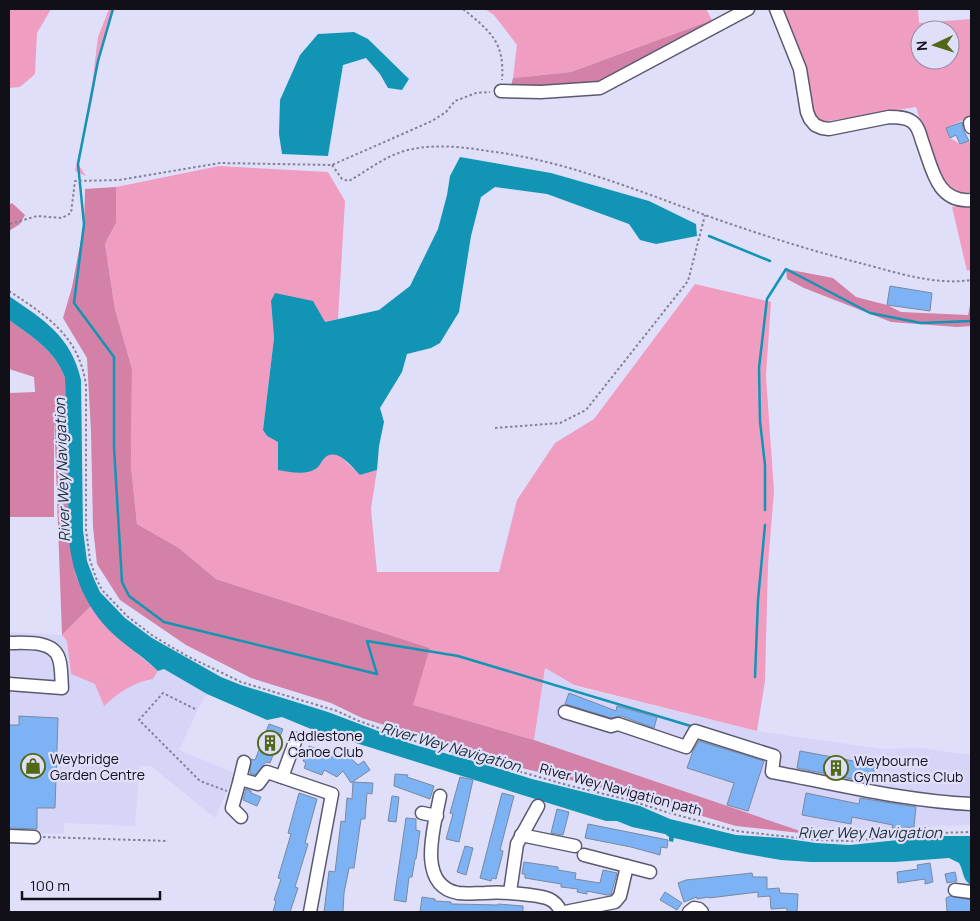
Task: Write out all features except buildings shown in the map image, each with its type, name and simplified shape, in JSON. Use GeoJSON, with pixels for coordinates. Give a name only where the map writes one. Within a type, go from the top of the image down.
{"type":"FeatureCollection","features":[{"type":"Feature","properties":{"kind":"street"},"geometry":{"type":"LineString","coordinates":[[501,90],[541,92],[600,88],[748,9]]}},
{"type":"Feature","properties":{"kind":"street"},"geometry":{"type":"LineString","coordinates":[[776,9],[800,68],[806,112],[815,125],[829,129],[889,118],[909,119],[918,129],[936,178],[943,190],[954,199],[971,200]]}},
{"type":"Feature","properties":{"kind":"street"},"geometry":{"type":"LineString","coordinates":[[9,643],[39,644],[51,648],[57,653],[60,661],[62,688],[9,684]]}},
{"type":"Feature","properties":{"kind":"street"},"geometry":{"type":"LineString","coordinates":[[565,712],[611,726],[618,724],[686,747],[695,730],[774,756],[772,772],[937,802],[971,804]]}},
{"type":"Feature","properties":{"kind":"street"},"geometry":{"type":"LineString","coordinates":[[281,776],[296,739]]}},
{"type":"Feature","properties":{"kind":"street"},"geometry":{"type":"LineString","coordinates":[[242,816],[232,808],[244,762]]}},
{"type":"Feature","properties":{"kind":"street"},"geometry":{"type":"LineString","coordinates":[[240,779],[258,784],[266,772],[332,794],[310,912]]}},
{"type":"Feature","properties":{"kind":"street"},"geometry":{"type":"LineString","coordinates":[[440,796],[431,855],[432,870],[435,878],[440,883],[446,888],[459,893],[510,892],[549,898],[559,907],[561,912]]}},
{"type":"Feature","properties":{"kind":"street"},"geometry":{"type":"LineString","coordinates":[[510,892],[515,852],[521,835],[538,806]]}},
{"type":"Feature","properties":{"kind":"street"},"geometry":{"type":"LineString","coordinates":[[422,813],[436,816]]}},
{"type":"Feature","properties":{"kind":"street"},"geometry":{"type":"LineString","coordinates":[[521,835],[579,850],[650,872]]}},
{"type":"Feature","properties":{"kind":"street"},"geometry":{"type":"LineString","coordinates":[[9,836],[34,837]]}},
{"type":"Feature","properties":{"kind":"street"},"geometry":{"type":"LineString","coordinates":[[565,912],[615,902],[620,896],[627,866]]}},
{"type":"Feature","properties":{"kind":"street"},"geometry":{"type":"LineString","coordinates":[[955,890],[971,892]]}},
{"type":"Feature","properties":{"kind":"street"},"geometry":{"type":"LineString","coordinates":[[689,912],[694,908],[702,912]]}},
{"type":"Feature","properties":{"kind":"path"},"geometry":{"type":"LineString","coordinates":[[9,234],[10,224],[37,216],[62,218],[71,213],[75,181],[119,180],[220,163],[332,165],[432,121],[446,112],[455,101],[476,93],[501,90],[503,68],[501,49],[487,29],[463,9]]}},
{"type":"Feature","properties":{"kind":"path"},"geometry":{"type":"LineString","coordinates":[[332,165],[342,179],[349,180],[381,161],[412,149],[441,146],[518,154],[587,172],[792,244],[892,271],[932,279],[971,280]]}},
{"type":"Feature","properties":{"kind":"path"},"geometry":{"type":"LineString","coordinates":[[494,428],[560,423],[586,410],[688,281],[705,215]]}},
{"type":"Feature","properties":{"kind":"path","name":"River Wey Navigation path"},"geometry":{"type":"LineString","coordinates":[[9,292],[62,330],[74,348],[84,371],[86,385],[86,530],[90,560],[96,578],[102,590],[127,616],[153,636],[187,656],[241,682],[337,711],[359,722],[423,744],[736,831],[817,840],[850,841],[936,833],[971,832]]}},
{"type":"Feature","properties":{"kind":"path"},"geometry":{"type":"LineString","coordinates":[[195,709],[163,693],[139,720],[200,781],[236,795]]}},
{"type":"Feature","properties":{"kind":"path"},"geometry":{"type":"LineString","coordinates":[[34,837],[168,841]]}},
{"type":"Feature","properties":{"kind":"shaded area"},"geometry":{"type":"Polygon","coordinates":[[[9,9],[51,9],[37,33],[35,74],[20,87],[9,88],[9,9]]]}},
{"type":"Feature","properties":{"kind":"shaded area"},"geometry":{"type":"Polygon","coordinates":[[[109,9],[113,9],[98,61],[92,101],[78,164],[86,176],[75,171],[90,102],[98,37],[109,9]]]}},
{"type":"Feature","properties":{"kind":"shaded area"},"geometry":{"type":"Polygon","coordinates":[[[485,9],[706,9],[712,20],[571,72],[513,78],[517,45],[494,15],[485,9]]]}},
{"type":"Feature","properties":{"kind":"shaded area"},"geometry":{"type":"Polygon","coordinates":[[[783,9],[918,9],[919,20],[910,20],[910,70],[960,70],[960,20],[958,20],[971,19],[971,116],[946,128],[950,138],[960,144],[969,141],[971,146],[971,192],[954,194],[939,184],[916,107],[822,122],[813,117],[804,62],[783,9]]]}},
{"type":"Feature","properties":{"kind":"shaded area"},"geometry":{"type":"Polygon","coordinates":[[[712,20],[719,32],[603,91],[508,97],[513,78],[571,72],[712,20]]]}},
{"type":"Feature","properties":{"kind":"shaded area"},"geometry":{"type":"Polygon","coordinates":[[[219,166],[328,172],[345,201],[338,319],[325,322],[271,302],[274,338],[263,430],[267,436],[278,441],[278,470],[332,454],[338,454],[360,475],[377,470],[371,509],[377,572],[499,572],[517,500],[555,443],[594,419],[695,284],[771,302],[766,376],[774,491],[768,565],[765,681],[757,731],[574,685],[545,668],[534,740],[412,705],[430,648],[216,579],[179,548],[137,524],[131,466],[132,369],[115,309],[105,244],[116,223],[116,187],[219,166]]]}},
{"type":"Feature","properties":{"kind":"shaded area"},"geometry":{"type":"Polygon","coordinates":[[[116,187],[116,223],[105,244],[115,309],[132,369],[131,466],[137,524],[179,548],[216,579],[430,648],[413,705],[534,740],[809,834],[736,826],[634,796],[514,766],[362,718],[331,703],[251,678],[186,645],[120,600],[97,564],[93,527],[87,358],[63,318],[72,287],[84,224],[85,189],[116,187]]]}},
{"type":"Feature","properties":{"kind":"shaded area"},"geometry":{"type":"Polygon","coordinates":[[[12,203],[25,215],[20,224],[9,231],[9,205],[12,203]]]}},
{"type":"Feature","properties":{"kind":"shaded area"},"geometry":{"type":"Polygon","coordinates":[[[971,204],[971,270],[967,271],[952,207],[971,204]]]}},
{"type":"Feature","properties":{"kind":"shaded area"},"geometry":{"type":"Polygon","coordinates":[[[786,269],[833,278],[856,297],[887,305],[901,312],[968,315],[971,300],[971,326],[957,327],[891,322],[804,288],[787,279],[786,269]]]}},
{"type":"Feature","properties":{"kind":"shaded area"},"geometry":{"type":"Polygon","coordinates":[[[9,320],[34,338],[49,352],[61,368],[65,378],[69,538],[76,576],[91,606],[62,635],[54,416],[54,517],[9,517],[9,393],[35,392],[34,377],[9,369],[9,320]]]}},
{"type":"Feature","properties":{"kind":"shaded area"},"geometry":{"type":"Polygon","coordinates":[[[91,606],[113,634],[158,671],[153,679],[127,688],[104,706],[95,684],[71,674],[67,641],[62,635],[91,606]]]}},
{"type":"Feature","properties":{"kind":"shaded area"},"geometry":{"type":"Polygon","coordinates":[[[9,632],[62,635],[67,641],[71,674],[95,684],[112,698],[133,684],[153,679],[158,671],[164,669],[207,694],[179,750],[235,773],[215,818],[151,766],[140,766],[135,826],[64,823],[64,834],[34,833],[9,836],[9,632]]]}},
{"type":"Feature","properties":{"kind":"shaded area"},"geometry":{"type":"Polygon","coordinates":[[[545,668],[574,686],[757,731],[882,749],[921,748],[971,755],[971,825],[938,826],[865,834],[809,834],[534,740],[545,668]]]}},
{"type":"Feature","properties":{"kind":"water"},"geometry":{"type":"Polygon","coordinates":[[[354,32],[368,39],[409,79],[402,90],[388,88],[380,74],[366,58],[343,65],[328,156],[282,154],[279,134],[280,100],[300,55],[318,34],[354,32]]]}},
{"type":"Feature","properties":{"kind":"water"},"geometry":{"type":"Polygon","coordinates":[[[460,157],[551,173],[649,201],[696,224],[697,236],[656,244],[640,240],[629,224],[547,194],[495,187],[481,197],[471,236],[459,312],[440,343],[431,348],[407,354],[402,372],[380,408],[384,422],[377,470],[360,475],[341,457],[332,454],[326,457],[317,468],[308,472],[298,473],[278,470],[278,442],[267,436],[263,430],[274,338],[271,301],[275,293],[313,301],[325,322],[379,310],[410,286],[438,229],[450,176],[460,157]]]}},
{"type":"Feature","properties":{"kind":"water","name":"River Wey Navigation"},"geometry":{"type":"Polygon","coordinates":[[[9,296],[34,313],[54,330],[63,340],[76,365],[81,380],[83,530],[87,561],[100,592],[125,618],[152,638],[221,677],[328,712],[415,745],[532,779],[640,806],[670,819],[736,835],[850,845],[936,836],[971,836],[971,885],[965,878],[959,863],[949,858],[895,862],[811,862],[781,860],[741,853],[674,838],[673,842],[669,841],[669,837],[665,834],[632,827],[617,821],[606,821],[311,729],[282,717],[267,720],[207,694],[164,669],[158,671],[118,639],[103,624],[88,602],[77,578],[69,538],[65,378],[61,368],[49,352],[34,338],[9,320],[9,296]]]}},
{"type":"Feature","properties":{"kind":"waterway"},"geometry":{"type":"LineString","coordinates":[[113,9],[98,61],[78,164],[84,224],[74,303],[114,357],[114,447],[122,582],[129,596],[164,622],[377,674],[367,641],[458,656],[694,727]]}},
{"type":"Feature","properties":{"kind":"waterway"},"geometry":{"type":"LineString","coordinates":[[709,236],[770,261]]}},
{"type":"Feature","properties":{"kind":"waterway"},"geometry":{"type":"LineString","coordinates":[[765,510],[765,465],[760,421],[759,368],[767,299],[786,269],[870,313],[921,323],[971,321]]}},
{"type":"Feature","properties":{"kind":"waterway"},"geometry":{"type":"LineString","coordinates":[[755,677],[758,600],[765,525]]}},
{"type":"Feature","properties":{"kind":"place","name":"Addlestone Canoe Club"},"geometry":{"type":"Point","coordinates":[270,743]}},
{"type":"Feature","properties":{"kind":"place","name":"Weybridge Garden Centre"},"geometry":{"type":"Point","coordinates":[33,766]}},
{"type":"Feature","properties":{"kind":"place","name":"Weybourne Gymnastics Club"},"geometry":{"type":"Point","coordinates":[836,768]}}]}
